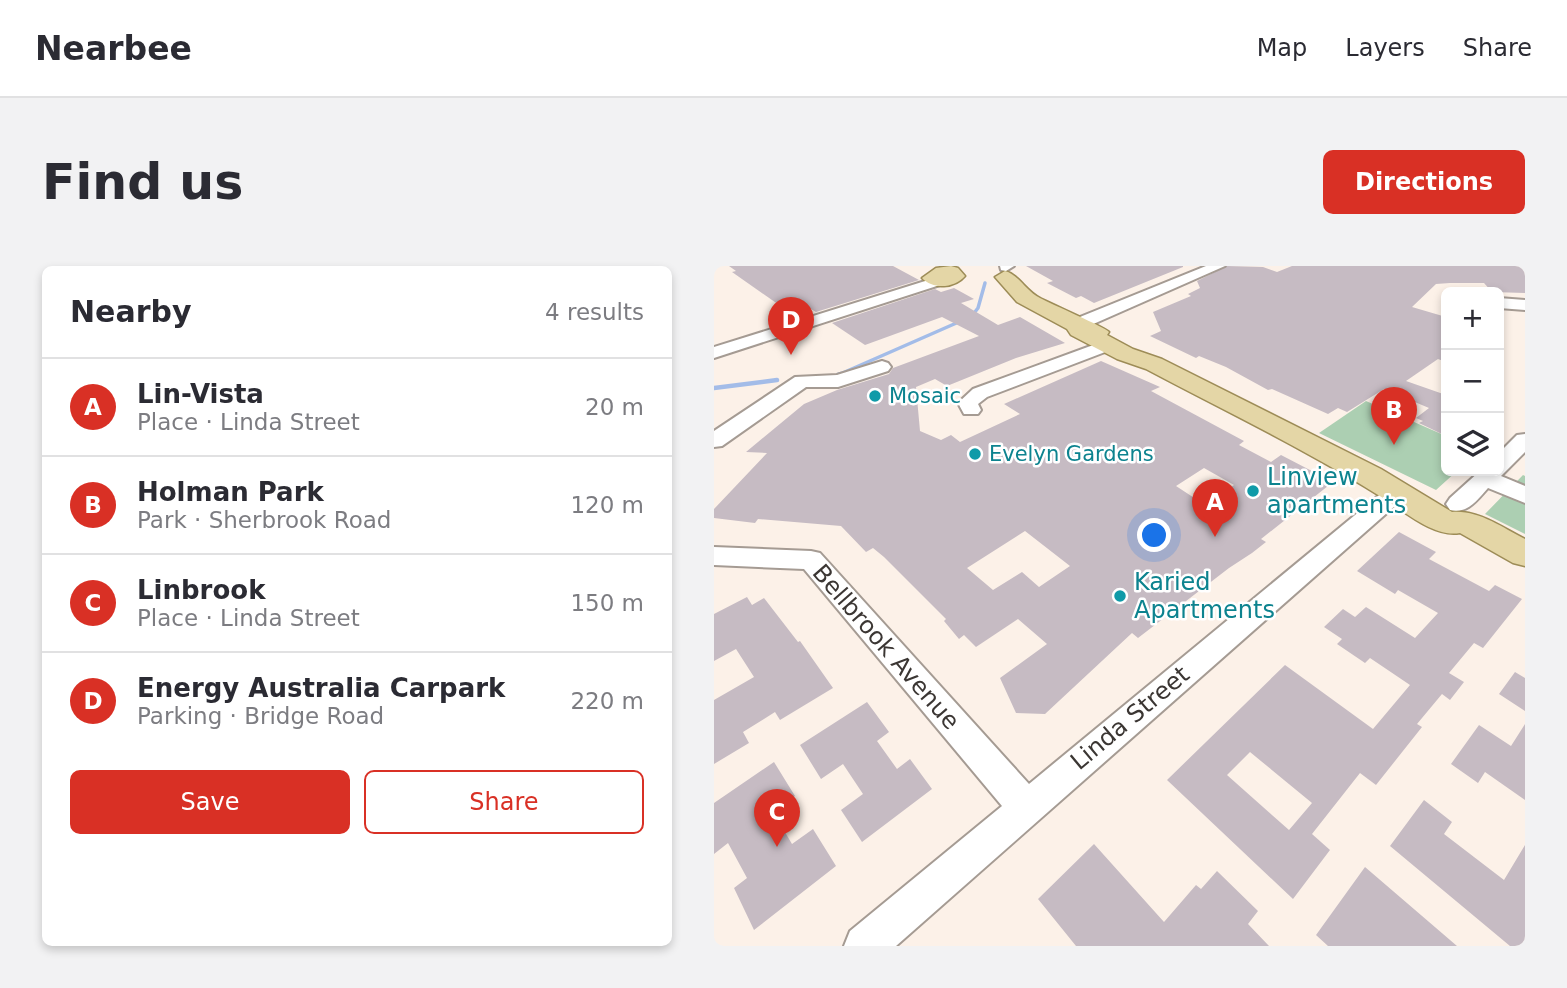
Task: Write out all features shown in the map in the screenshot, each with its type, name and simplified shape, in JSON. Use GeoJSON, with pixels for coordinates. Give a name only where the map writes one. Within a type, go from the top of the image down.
{"type":"FeatureCollection","features":[{"type":"Feature","properties":{"kind":"main road"},"geometry":{"type":"LineString","coordinates":[[1006,270],[1024,298],[1076,325],[1088,327],[1113,339],[1154,364],[1383,484],[1448,510],[1525,554]]}},
{"type":"Feature","properties":{"kind":"main road"},"geometry":{"type":"LineString","coordinates":[[1076,325],[1079,330],[1107,345],[1154,364]]}},
{"type":"Feature","properties":{"kind":"street"},"geometry":{"type":"LineString","coordinates":[[1076,325],[1218,266]]}},
{"type":"Feature","properties":{"kind":"street"},"geometry":{"type":"LineString","coordinates":[[714,353],[946,274]]}},
{"type":"Feature","properties":{"kind":"street"},"geometry":{"type":"LineString","coordinates":[[1504,303],[1525,305]]}},
{"type":"Feature","properties":{"kind":"street"},"geometry":{"type":"LineString","coordinates":[[971,410],[968,403],[980,393],[1107,345]]}},
{"type":"Feature","properties":{"kind":"street"},"geometry":{"type":"LineString","coordinates":[[714,441],[802,381],[838,381],[882,367]]}},
{"type":"Feature","properties":{"kind":"street"},"geometry":{"type":"LineString","coordinates":[[1504,460],[1525,440]]}},
{"type":"Feature","properties":{"kind":"street"},"geometry":{"type":"LineString","coordinates":[[1448,510],[1486,476]]}},
{"type":"Feature","properties":{"kind":"street"},"geometry":{"type":"LineString","coordinates":[[1499,476],[1525,495]]}},
{"type":"Feature","properties":{"kind":"street","name":"Linda Street"},"geometry":{"type":"LineString","coordinates":[[865,946],[1026,807],[1383,484]]}},
{"type":"Feature","properties":{"kind":"street","name":"Bellbrook Avenue"},"geometry":{"type":"LineString","coordinates":[[714,556],[811,560],[1026,807]]}},
{"type":"Feature","properties":{"kind":"green space"},"geometry":{"type":"Polygon","coordinates":[[[1366,401],[1441,434],[1441,476],[1451,476],[1436,490],[1319,433],[1366,401]]]}},
{"type":"Feature","properties":{"kind":"green space"},"geometry":{"type":"Polygon","coordinates":[[[1523,475],[1525,476],[1525,534],[1485,514],[1523,475]]]}},
{"type":"Feature","properties":{"kind":"building"},"geometry":{"type":"Polygon","coordinates":[[[729,266],[893,266],[919,280],[816,312],[811,309],[792,314],[732,272],[736,271],[729,266]]]}},
{"type":"Feature","properties":{"kind":"building"},"geometry":{"type":"Polygon","coordinates":[[[1026,266],[1183,267],[1094,303],[1081,296],[1076,298],[1047,283],[1053,281],[1026,266]]]}},
{"type":"Feature","properties":{"kind":"building"},"geometry":{"type":"Polygon","coordinates":[[[1227,266],[1263,267],[1277,272],[1292,266],[1525,266],[1525,293],[1504,292],[1504,287],[1488,287],[1484,283],[1436,284],[1412,307],[1441,316],[1441,360],[1438,359],[1406,381],[1441,393],[1441,434],[1419,423],[1423,421],[1416,418],[1429,408],[1384,389],[1347,412],[1338,408],[1328,414],[1272,389],[1268,390],[1226,367],[1199,356],[1196,358],[1150,336],[1161,331],[1153,312],[1191,296],[1188,294],[1200,288],[1197,281],[1227,266]]]}},
{"type":"Feature","properties":{"kind":"building"},"geometry":{"type":"Polygon","coordinates":[[[954,288],[974,299],[961,303],[998,325],[1020,317],[1065,343],[1016,358],[947,386],[935,379],[916,387],[920,431],[941,440],[951,435],[960,442],[1020,414],[1004,404],[1101,361],[1160,387],[1151,391],[1244,441],[1239,445],[1271,462],[1281,455],[1333,482],[1261,539],[1266,542],[1252,553],[1138,638],[1132,633],[1045,714],[1016,713],[1000,678],[1047,644],[1018,619],[976,647],[964,635],[959,639],[944,621],[946,619],[884,557],[873,548],[866,552],[841,526],[758,519],[755,523],[714,518],[714,509],[767,453],[746,452],[804,404],[837,390],[889,374],[893,368],[979,336],[942,317],[865,345],[832,323],[935,289],[941,292],[954,288]],[[1204,468],[1176,486],[1205,505],[1234,485],[1204,468]],[[1025,531],[967,568],[993,590],[1022,572],[1039,587],[1070,566],[1025,531]]]}},
{"type":"Feature","properties":{"kind":"building"},"geometry":{"type":"Polygon","coordinates":[[[1399,532],[1436,552],[1429,559],[1489,591],[1495,585],[1522,599],[1483,648],[1474,643],[1449,673],[1464,682],[1450,700],[1442,694],[1417,724],[1422,727],[1376,785],[1360,773],[1312,834],[1330,850],[1293,899],[1167,780],[1285,665],[1373,729],[1410,685],[1370,658],[1365,663],[1337,644],[1342,639],[1324,627],[1343,609],[1355,617],[1366,607],[1415,638],[1438,613],[1398,590],[1395,594],[1357,571],[1399,532]],[[1250,752],[1227,775],[1289,830],[1312,803],[1250,752]]]}},
{"type":"Feature","properties":{"kind":"building"},"geometry":{"type":"Polygon","coordinates":[[[747,597],[752,605],[764,598],[798,642],[800,641],[833,688],[780,720],[775,712],[743,732],[749,743],[714,764],[714,700],[754,677],[736,649],[714,661],[714,614],[747,597]]]}},
{"type":"Feature","properties":{"kind":"building"},"geometry":{"type":"Polygon","coordinates":[[[1515,672],[1525,678],[1525,711],[1499,694],[1515,672]]]}},
{"type":"Feature","properties":{"kind":"building"},"geometry":{"type":"Polygon","coordinates":[[[867,702],[889,732],[877,741],[897,769],[910,759],[932,789],[862,842],[841,810],[863,794],[843,764],[821,779],[800,745],[867,702]]]}},
{"type":"Feature","properties":{"kind":"building"},"geometry":{"type":"Polygon","coordinates":[[[1525,724],[1525,800],[1485,772],[1478,783],[1451,764],[1479,725],[1511,746],[1525,724]]]}},
{"type":"Feature","properties":{"kind":"building"},"geometry":{"type":"Polygon","coordinates":[[[774,762],[795,796],[773,812],[792,844],[813,829],[836,866],[754,930],[734,888],[747,878],[728,843],[714,854],[714,803],[774,762]]]}},
{"type":"Feature","properties":{"kind":"building"},"geometry":{"type":"Polygon","coordinates":[[[1424,800],[1452,822],[1444,834],[1504,880],[1525,845],[1525,946],[1510,946],[1390,846],[1424,800]]]}},
{"type":"Feature","properties":{"kind":"building"},"geometry":{"type":"Polygon","coordinates":[[[1094,844],[1164,922],[1196,885],[1201,889],[1217,871],[1258,911],[1248,924],[1269,946],[1076,946],[1038,899],[1094,844]]]}},
{"type":"Feature","properties":{"kind":"building"},"geometry":{"type":"Polygon","coordinates":[[[1365,867],[1457,946],[1328,946],[1316,935],[1365,867]]]}},
{"type":"Feature","properties":{"kind":"waterway"},"geometry":{"type":"LineString","coordinates":[[971,317],[978,308],[985,283]]}},
{"type":"Feature","properties":{"kind":"waterway"},"geometry":{"type":"LineString","coordinates":[[841,374],[838,375],[961,321]]}},
{"type":"Feature","properties":{"kind":"waterway"},"geometry":{"type":"LineString","coordinates":[[714,388],[777,380]]}},
{"type":"Feature","properties":{"kind":"place","name":"Energy Australia Carpark"},"geometry":{"type":"Point","coordinates":[791,355]}},
{"type":"Feature","properties":{"kind":"place","name":"Mosaic"},"geometry":{"type":"Point","coordinates":[875,396]}},
{"type":"Feature","properties":{"kind":"place","name":"Holman Park"},"geometry":{"type":"Point","coordinates":[1394,445]}},
{"type":"Feature","properties":{"kind":"place","name":"Evelyn Gardens"},"geometry":{"type":"Point","coordinates":[975,454]}},
{"type":"Feature","properties":{"kind":"place","name":"Linview apartments"},"geometry":{"type":"Point","coordinates":[1253,491]}},
{"type":"Feature","properties":{"kind":"place","name":"Lin-Vista"},"geometry":{"type":"Point","coordinates":[1215,537]}},
{"type":"Feature","properties":{"kind":"place","name":"Karied Apartments"},"geometry":{"type":"Point","coordinates":[1120,596]}},
{"type":"Feature","properties":{"kind":"place","name":"Linbrook"},"geometry":{"type":"Point","coordinates":[777,847]}}]}
